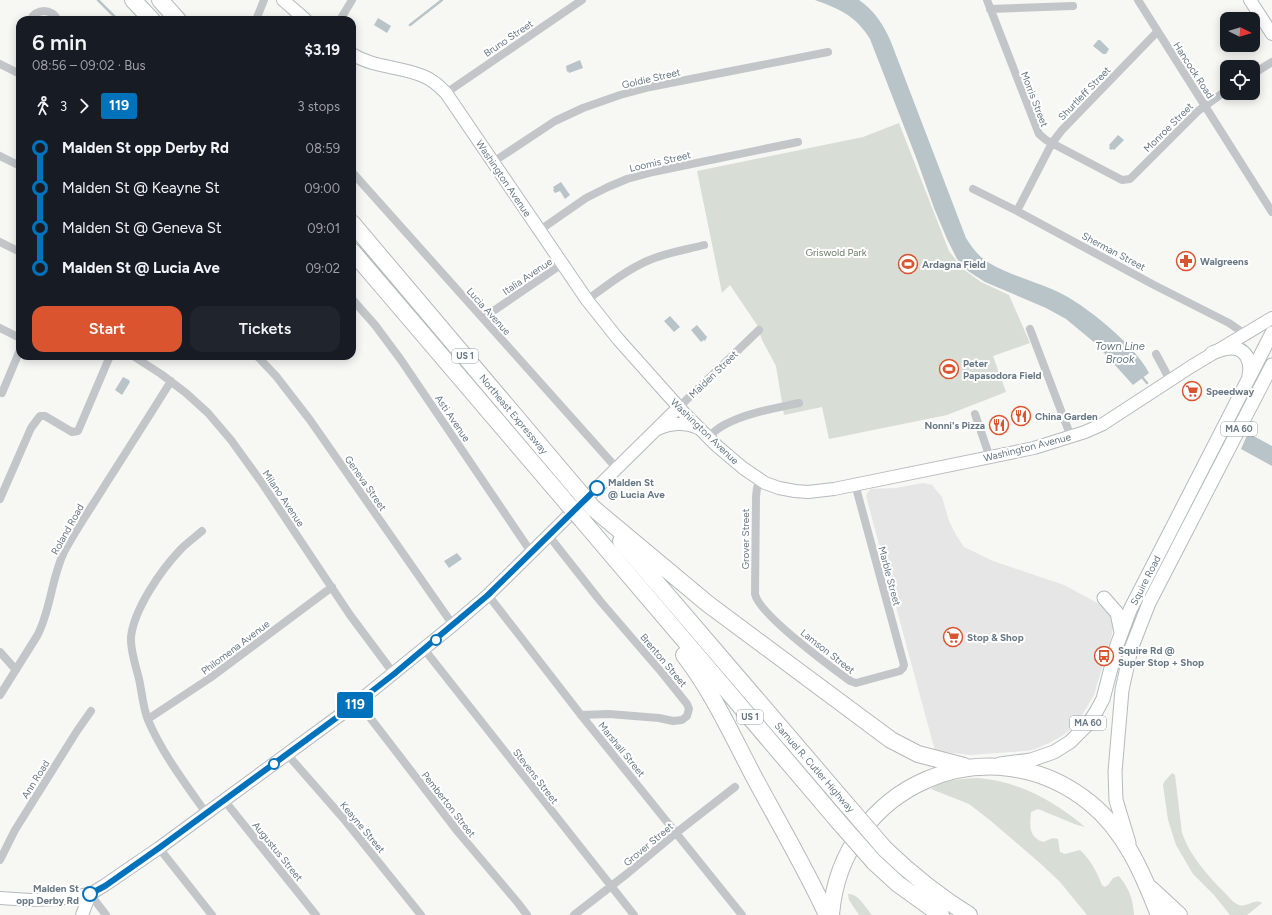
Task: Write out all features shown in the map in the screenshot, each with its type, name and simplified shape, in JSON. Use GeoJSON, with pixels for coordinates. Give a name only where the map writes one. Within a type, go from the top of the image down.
{"type":"FeatureCollection","features":[{"type":"Feature","properties":{"kind":"highway"},"geometry":{"type":"LineString","coordinates":[[133,0],[148,16]]}},
{"type":"Feature","properties":{"kind":"highway"},"geometry":{"type":"LineString","coordinates":[[160,0],[174,16]]}},
{"type":"Feature","properties":{"kind":"highway","name":"Northeast Expressway"},"geometry":{"type":"LineString","coordinates":[[356,228],[676,604]]}},
{"type":"Feature","properties":{"kind":"highway","name":"Northeast Expressway"},"geometry":{"type":"LineString","coordinates":[[356,257],[661,613]]}},
{"type":"Feature","properties":{"kind":"highway"},"geometry":{"type":"LineString","coordinates":[[593,508],[708,604],[891,740],[904,748],[925,757],[975,767],[1004,767],[1029,771],[1051,778],[1073,790],[1091,803],[1120,835],[1133,856]]}},
{"type":"Feature","properties":{"kind":"highway","name":"Samuel R. Cutler Highway"},"geometry":{"type":"LineString","coordinates":[[676,604],[885,848],[925,885],[969,915]]}},
{"type":"Feature","properties":{"kind":"highway"},"geometry":{"type":"LineString","coordinates":[[661,613],[677,647],[697,673],[725,721],[805,869],[827,915]]}},
{"type":"Feature","properties":{"kind":"highway","name":"Samuel R. Cutler Highway"},"geometry":{"type":"LineString","coordinates":[[661,613],[874,862],[908,892],[941,915]]}},
{"type":"Feature","properties":{"kind":"highway","name":"MA 60"},"geometry":{"type":"LineString","coordinates":[[831,915],[835,888],[845,860],[858,837],[875,815],[896,796],[921,781],[944,772],[975,767]]}},
{"type":"Feature","properties":{"kind":"highway","name":"MA 60"},"geometry":{"type":"LineString","coordinates":[[1133,856],[1159,915]]}},
{"type":"Feature","properties":{"kind":"highway"},"geometry":{"type":"LineString","coordinates":[[1147,886],[1179,915]]}},
{"type":"Feature","properties":{"kind":"main road","name":"Squire Road"},"geometry":{"type":"LineString","coordinates":[[975,767],[1038,758],[1060,749],[1079,734],[1092,718],[1103,699],[1121,632],[1136,597],[1272,333]]}},
{"type":"Feature","properties":{"kind":"main road"},"geometry":{"type":"LineString","coordinates":[[1212,353],[1227,348],[1236,348],[1240,350],[1246,355],[1250,364],[1250,374],[1247,381]]}},
{"type":"Feature","properties":{"kind":"main road","name":"Squire Road"},"geometry":{"type":"LineString","coordinates":[[1133,856],[1118,810],[1115,783],[1120,712],[1128,662],[1135,637],[1150,603],[1272,365]]}},
{"type":"Feature","properties":{"kind":"main road"},"geometry":{"type":"LineString","coordinates":[[1104,598],[1117,613],[1121,632]]}},
{"type":"Feature","properties":{"kind":"street"},"geometry":{"type":"LineString","coordinates":[[258,16],[264,0]]}},
{"type":"Feature","properties":{"kind":"street"},"geometry":{"type":"LineString","coordinates":[[283,0],[301,16]]}},
{"type":"Feature","properties":{"kind":"street"},"geometry":{"type":"LineString","coordinates":[[342,16],[352,0]]}},
{"type":"Feature","properties":{"kind":"street","name":"Bruno Street"},"geometry":{"type":"LineString","coordinates":[[446,93],[582,0]]}},
{"type":"Feature","properties":{"kind":"street","name":"Morris Street"},"geometry":{"type":"LineString","coordinates":[[987,0],[1037,132],[1052,143],[1117,178],[1126,180]]}},
{"type":"Feature","properties":{"kind":"street","name":"Hancock Road"},"geometry":{"type":"LineString","coordinates":[[1138,0],[1272,212]]}},
{"type":"Feature","properties":{"kind":"street"},"geometry":{"type":"LineString","coordinates":[[1250,0],[1272,34]]}},
{"type":"Feature","properties":{"kind":"street"},"geometry":{"type":"LineString","coordinates":[[990,9],[1073,6]]}},
{"type":"Feature","properties":{"kind":"street"},"geometry":{"type":"LineString","coordinates":[[33,16],[44,11],[55,16]]}},
{"type":"Feature","properties":{"kind":"street","name":"Shurtleff Street"},"geometry":{"type":"LineString","coordinates":[[1017,210],[1052,143],[1062,130],[1158,32]]}},
{"type":"Feature","properties":{"kind":"street","name":"Goldie Street"},"geometry":{"type":"LineString","coordinates":[[493,162],[555,121],[583,108],[620,95],[650,87],[828,52]]}},
{"type":"Feature","properties":{"kind":"street","name":"Washington Avenue"},"geometry":{"type":"LineString","coordinates":[[356,56],[375,64],[424,76],[434,82],[446,93],[562,264],[606,325],[704,433],[743,468],[760,480],[779,488],[802,492],[817,491],[1034,448],[1071,437],[1103,424],[1212,353],[1272,318]]}},
{"type":"Feature","properties":{"kind":"street"},"geometry":{"type":"LineString","coordinates":[[1260,70],[1272,62]]}},
{"type":"Feature","properties":{"kind":"street"},"geometry":{"type":"LineString","coordinates":[[0,64],[16,72]]}},
{"type":"Feature","properties":{"kind":"street","name":"Monroe Street"},"geometry":{"type":"LineString","coordinates":[[1126,180],[1132,178],[1204,105],[1220,95]]}},
{"type":"Feature","properties":{"kind":"street","name":"Loomis Street"},"geometry":{"type":"LineString","coordinates":[[540,230],[586,198],[627,179],[653,172],[798,142]]}},
{"type":"Feature","properties":{"kind":"street"},"geometry":{"type":"LineString","coordinates":[[0,156],[16,164]]}},
{"type":"Feature","properties":{"kind":"street","name":"Lucia Avenue"},"geometry":{"type":"LineString","coordinates":[[356,176],[614,466]]}},
{"type":"Feature","properties":{"kind":"street","name":"Sherman Street"},"geometry":{"type":"LineString","coordinates":[[973,189],[1017,210],[1154,285],[1229,323],[1245,334]]}},
{"type":"Feature","properties":{"kind":"street"},"geometry":{"type":"LineString","coordinates":[[0,242],[16,250]]}},
{"type":"Feature","properties":{"kind":"street"},"geometry":{"type":"LineString","coordinates":[[587,300],[622,275],[641,264],[666,254],[704,245]]}},
{"type":"Feature","properties":{"kind":"street","name":"Italia Avenue"},"geometry":{"type":"LineString","coordinates":[[483,318],[562,264]]}},
{"type":"Feature","properties":{"kind":"street","name":"Asti Avenue"},"geometry":{"type":"LineString","coordinates":[[356,304],[375,325],[404,365],[532,552]]}},
{"type":"Feature","properties":{"kind":"street"},"geometry":{"type":"LineString","coordinates":[[0,328],[16,336]]}},
{"type":"Feature","properties":{"kind":"street"},"geometry":{"type":"LineString","coordinates":[[1030,329],[1071,437]]}},
{"type":"Feature","properties":{"kind":"street","name":"Malden Street"},"geometry":{"type":"LineString","coordinates":[[0,898],[57,899],[90,894],[105,886],[358,702],[454,625],[488,595],[549,536],[614,466],[655,430],[759,330]]}},
{"type":"Feature","properties":{"kind":"street"},"geometry":{"type":"LineString","coordinates":[[1156,354],[1170,380]]}},
{"type":"Feature","properties":{"kind":"street"},"geometry":{"type":"LineString","coordinates":[[2,393],[16,360]]}},
{"type":"Feature","properties":{"kind":"street"},"geometry":{"type":"LineString","coordinates":[[0,499],[31,428],[40,416],[44,416],[71,431],[76,432],[79,429],[108,360]]}},
{"type":"Feature","properties":{"kind":"street","name":"Milano Avenue"},"geometry":{"type":"LineString","coordinates":[[139,360],[171,381],[201,407],[231,440],[262,483],[350,616],[394,674]]}},
{"type":"Feature","properties":{"kind":"street","name":"Geneva Street"},"geometry":{"type":"LineString","coordinates":[[261,360],[276,376],[303,410],[454,625]]}},
{"type":"Feature","properties":{"kind":"street","name":"Roland Road"},"geometry":{"type":"LineString","coordinates":[[0,695],[42,627],[48,610],[53,585],[65,551],[171,381]]}},
{"type":"Feature","properties":{"kind":"street"},"geometry":{"type":"LineString","coordinates":[[655,430],[664,426],[688,424],[704,433],[730,422],[769,410],[799,403]]}},
{"type":"Feature","properties":{"kind":"street"},"geometry":{"type":"LineString","coordinates":[[975,414],[985,440],[989,457]]}},
{"type":"Feature","properties":{"kind":"street","name":"Grover Street"},"geometry":{"type":"LineString","coordinates":[[756,600],[756,494],[760,480]]}},
{"type":"Feature","properties":{"kind":"street","name":"Marble Street"},"geometry":{"type":"LineString","coordinates":[[855,484],[903,663],[903,668],[900,671]]}},
{"type":"Feature","properties":{"kind":"street"},"geometry":{"type":"LineString","coordinates":[[202,531],[182,548],[168,564],[144,599],[134,623],[131,639],[135,664],[148,719],[156,737],[179,774],[206,812]]}},
{"type":"Feature","properties":{"kind":"street","name":"Brenton Street"},"geometry":{"type":"LineString","coordinates":[[549,536],[601,602],[663,674],[687,704],[689,709],[687,716],[682,720],[676,721],[659,718],[609,714],[581,715]]}},
{"type":"Feature","properties":{"kind":"street","name":"Philomena Avenue"},"geometry":{"type":"LineString","coordinates":[[148,719],[210,678],[332,587]]}},
{"type":"Feature","properties":{"kind":"street","name":"Marshall Street"},"geometry":{"type":"LineString","coordinates":[[488,595],[581,715],[742,915]]}},
{"type":"Feature","properties":{"kind":"street","name":"Lamson Street"},"geometry":{"type":"LineString","coordinates":[[756,600],[786,631],[850,682],[859,682],[900,671]]}},
{"type":"Feature","properties":{"kind":"street","name":"Stevens Street"},"geometry":{"type":"LineString","coordinates":[[424,649],[634,915]]}},
{"type":"Feature","properties":{"kind":"street"},"geometry":{"type":"LineString","coordinates":[[0,652],[16,670]]}},
{"type":"Feature","properties":{"kind":"street","name":"Pemberton Street"},"geometry":{"type":"LineString","coordinates":[[358,702],[449,821],[527,915]]}},
{"type":"Feature","properties":{"kind":"street","name":"Ann Road"},"geometry":{"type":"LineString","coordinates":[[0,860],[15,830],[91,711]]}},
{"type":"Feature","properties":{"kind":"street","name":"Keayne Street"},"geometry":{"type":"LineString","coordinates":[[287,754],[343,818],[421,915]]}},
{"type":"Feature","properties":{"kind":"street","name":"Grover Street"},"geometry":{"type":"LineString","coordinates":[[574,915],[735,787]]}},
{"type":"Feature","properties":{"kind":"street","name":"Augustus Street"},"geometry":{"type":"LineString","coordinates":[[224,800],[316,915]]}},
{"type":"Feature","properties":{"kind":"street"},"geometry":{"type":"LineString","coordinates":[[159,848],[212,915]]}},
{"type":"Feature","properties":{"kind":"street"},"geometry":{"type":"LineString","coordinates":[[82,915],[90,894]]}},
{"type":"Feature","properties":{"kind":"street"},"geometry":{"type":"LineString","coordinates":[[90,894],[106,915]]}},
{"type":"Feature","properties":{"kind":"shaded area"},"geometry":{"type":"Polygon","coordinates":[[[923,483],[932,485],[942,497],[949,521],[964,547],[993,561],[1064,585],[1101,605],[1111,616],[1113,627],[1112,634],[1094,695],[1081,717],[1073,727],[1062,736],[1049,743],[1033,750],[970,755],[935,751],[866,496],[871,489],[896,488],[923,483]]]}},
{"type":"Feature","properties":{"kind":"green space","name":"Griswold Park"},"geometry":{"type":"Polygon","coordinates":[[[899,123],[949,251],[963,269],[981,282],[1009,295],[1030,343],[993,356],[1006,392],[947,415],[829,439],[822,407],[784,415],[776,366],[762,340],[757,325],[730,285],[722,293],[697,171],[863,137],[899,123]]]}},
{"type":"Feature","properties":{"kind":"green space"},"geometry":{"type":"Polygon","coordinates":[[[1172,773],[1175,775],[1182,833],[1185,841],[1206,873],[1231,900],[1242,906],[1257,902],[1262,903],[1247,915],[1230,915],[1214,895],[1193,874],[1176,845],[1168,820],[1163,785],[1172,773]]]}},
{"type":"Feature","properties":{"kind":"green space"},"geometry":{"type":"Polygon","coordinates":[[[978,778],[1007,783],[1022,788],[1049,801],[1085,827],[1038,809],[1031,812],[1030,822],[1032,834],[1038,840],[1043,842],[1053,838],[1058,839],[1060,852],[1065,854],[1080,850],[1090,862],[1102,885],[1105,887],[1113,878],[1119,876],[1130,894],[1134,915],[1087,915],[1060,882],[991,821],[969,804],[931,789],[948,781],[978,778]]]}},
{"type":"Feature","properties":{"kind":"green space"},"geometry":{"type":"Polygon","coordinates":[[[848,894],[852,894],[858,898],[872,915],[859,915],[849,900],[848,894]]]}},
{"type":"Feature","properties":{"kind":"water","name":"Town Line Brook"},"geometry":{"type":"Polygon","coordinates":[[[815,0],[859,0],[874,13],[882,24],[891,42],[966,238],[977,253],[997,267],[1056,291],[1081,305],[1108,326],[1133,350],[1149,373],[1133,385],[1095,343],[1066,319],[1046,308],[985,282],[968,271],[957,259],[934,208],[870,39],[859,24],[847,14],[815,0]]]}},
{"type":"Feature","properties":{"kind":"water"},"geometry":{"type":"Polygon","coordinates":[[[378,18],[391,26],[387,33],[374,25],[378,18]]]}},
{"type":"Feature","properties":{"kind":"water"},"geometry":{"type":"Polygon","coordinates":[[[1098,40],[1100,40],[1109,49],[1106,54],[1103,54],[1093,46],[1098,40]]]}},
{"type":"Feature","properties":{"kind":"water"},"geometry":{"type":"Polygon","coordinates":[[[580,60],[583,68],[569,73],[568,71],[567,72],[566,66],[580,60]]]}},
{"type":"Feature","properties":{"kind":"water"},"geometry":{"type":"Polygon","coordinates":[[[1118,135],[1124,140],[1114,150],[1111,150],[1109,145],[1118,135]]]}},
{"type":"Feature","properties":{"kind":"water"},"geometry":{"type":"Polygon","coordinates":[[[561,182],[570,195],[565,199],[560,191],[555,193],[553,190],[553,187],[561,182]]]}},
{"type":"Feature","properties":{"kind":"water"},"geometry":{"type":"Polygon","coordinates":[[[670,316],[680,327],[674,332],[664,321],[670,316]]]}},
{"type":"Feature","properties":{"kind":"water"},"geometry":{"type":"Polygon","coordinates":[[[697,325],[707,337],[705,341],[704,340],[701,342],[691,330],[697,325]]]}},
{"type":"Feature","properties":{"kind":"water"},"geometry":{"type":"Polygon","coordinates":[[[123,377],[130,382],[122,395],[115,390],[123,377]]]}},
{"type":"Feature","properties":{"kind":"water"},"geometry":{"type":"Polygon","coordinates":[[[1248,433],[1272,446],[1272,466],[1241,449],[1248,433]]]}},
{"type":"Feature","properties":{"kind":"water"},"geometry":{"type":"Polygon","coordinates":[[[457,553],[462,559],[449,568],[444,561],[457,553]]]}},
{"type":"Feature","properties":{"kind":"waterway"},"geometry":{"type":"LineString","coordinates":[[98,0],[114,16]]}},
{"type":"Feature","properties":{"kind":"waterway"},"geometry":{"type":"LineString","coordinates":[[410,25],[442,0]]}},
{"type":"Feature","properties":{"kind":"waterway"},"geometry":{"type":"LineString","coordinates":[[1142,377],[1147,383]]}},
{"type":"Feature","properties":{"kind":"bus line","name":"119"},"geometry":{"type":"LineString","coordinates":[[90,894],[105,886],[159,848],[394,674],[488,595],[597,488]]}},
{"type":"Feature","properties":{"kind":"place","name":"Walgreens"},"geometry":{"type":"Point","coordinates":[1186,261]}},
{"type":"Feature","properties":{"kind":"place","name":"Ardagna Field"},"geometry":{"type":"Point","coordinates":[908,264]}},
{"type":"Feature","properties":{"kind":"place","name":"Peter Papasodora Field"},"geometry":{"type":"Point","coordinates":[949,369]}},
{"type":"Feature","properties":{"kind":"place","name":"Speedway"},"geometry":{"type":"Point","coordinates":[1192,391]}},
{"type":"Feature","properties":{"kind":"place","name":"China Garden"},"geometry":{"type":"Point","coordinates":[1021,416]}},
{"type":"Feature","properties":{"kind":"place","name":"Nonni's Pizza"},"geometry":{"type":"Point","coordinates":[999,425]}},
{"type":"Feature","properties":{"kind":"place","name":"Malden St @ Lucia Ave"},"geometry":{"type":"Point","coordinates":[597,488]}},
{"type":"Feature","properties":{"kind":"place","name":"Stop & Shop"},"geometry":{"type":"Point","coordinates":[953,637]}},
{"type":"Feature","properties":{"kind":"place","name":"Squire Rd @ Super Stop + Shop"},"geometry":{"type":"Point","coordinates":[1104,656]}},
{"type":"Feature","properties":{"kind":"place","name":"Malden St opp Derby Rd"},"geometry":{"type":"Point","coordinates":[90,894]}}]}
